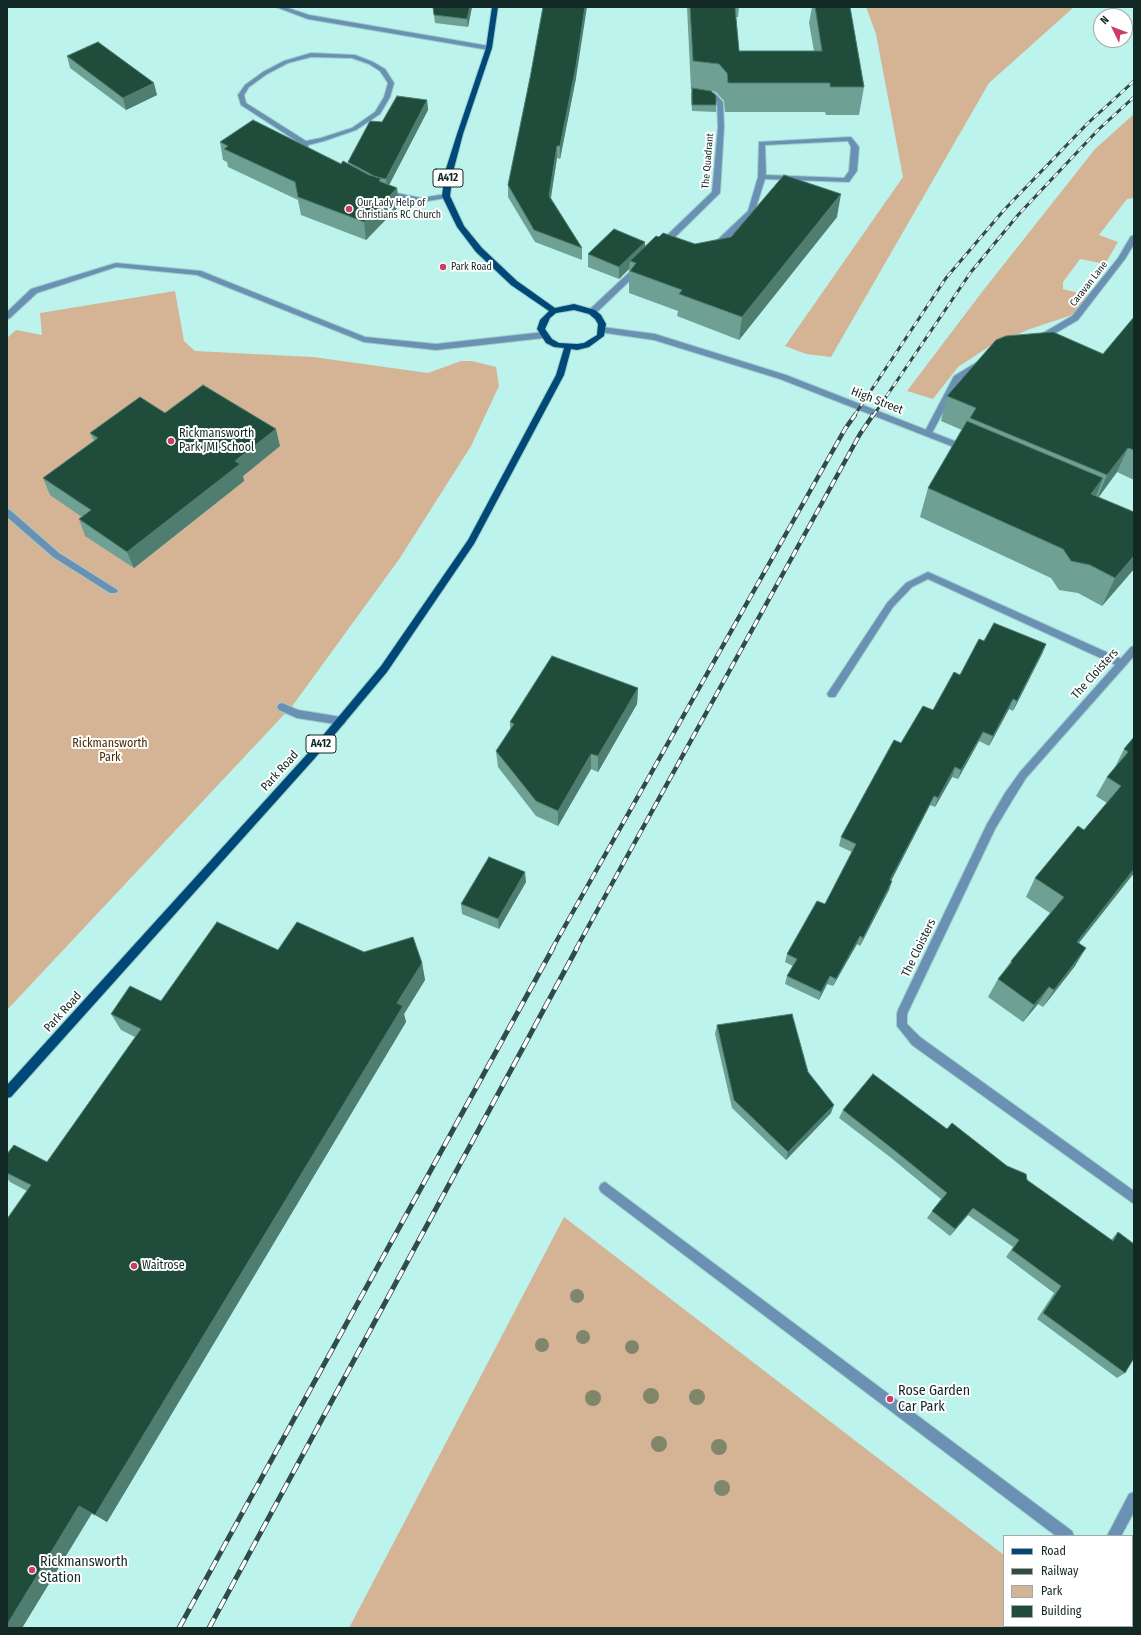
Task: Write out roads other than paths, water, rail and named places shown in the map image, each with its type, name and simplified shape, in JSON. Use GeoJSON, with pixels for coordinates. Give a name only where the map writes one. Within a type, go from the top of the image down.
{"type":"FeatureCollection","features":[{"type":"Feature","properties":{"kind":"main road","name":"A412"},"geometry":{"type":"LineString","coordinates":[[495,7],[489,48],[449,172],[446,196],[461,227],[479,250],[514,283],[554,311]]}},
{"type":"Feature","properties":{"kind":"main road"},"geometry":{"type":"LineString","coordinates":[[574,307],[592,312],[598,317],[602,324],[600,336],[586,345],[568,347],[554,343],[544,335],[541,328],[547,316],[554,311],[574,307]]}},
{"type":"Feature","properties":{"kind":"main road","name":"Park Road"},"geometry":{"type":"LineString","coordinates":[[7,1093],[312,755],[384,669],[471,542],[560,375],[568,347]]}},
{"type":"Feature","properties":{"kind":"street"},"geometry":{"type":"LineString","coordinates":[[279,7],[308,17],[489,48]]}},
{"type":"Feature","properties":{"kind":"street"},"geometry":{"type":"LineString","coordinates":[[312,55],[353,56],[371,63],[383,70],[391,83],[387,97],[378,113],[354,129],[322,140],[305,143],[244,104],[241,95],[247,86],[265,73],[286,62],[312,55]]}},
{"type":"Feature","properties":{"kind":"street","name":"The Quadrant"},"geometry":{"type":"LineString","coordinates":[[660,248],[674,238],[716,193],[721,127],[720,102],[713,94],[699,93]]}},
{"type":"Feature","properties":{"kind":"street"},"geometry":{"type":"LineString","coordinates":[[704,248],[711,251],[751,212],[762,177],[761,143],[850,139],[855,147],[853,172],[846,180],[762,177]]}},
{"type":"Feature","properties":{"kind":"street"},"geometry":{"type":"LineString","coordinates":[[305,143],[304,152],[318,160]]}},
{"type":"Feature","properties":{"kind":"street"},"geometry":{"type":"LineString","coordinates":[[375,190],[421,200],[446,196]]}},
{"type":"Feature","properties":{"kind":"street","name":"Caravan Lane"},"geometry":{"type":"LineString","coordinates":[[1030,342],[1043,337],[1076,318],[1121,259],[1134,238]]}},
{"type":"Feature","properties":{"kind":"street"},"geometry":{"type":"LineString","coordinates":[[592,312],[644,263]]}},
{"type":"Feature","properties":{"kind":"street"},"geometry":{"type":"LineString","coordinates":[[7,316],[34,291],[116,266],[198,272],[364,339],[436,347],[544,335]]}},
{"type":"Feature","properties":{"kind":"street","name":"High Street"},"geometry":{"type":"LineString","coordinates":[[602,330],[655,337],[783,377],[976,452]]}},
{"type":"Feature","properties":{"kind":"street"},"geometry":{"type":"LineString","coordinates":[[928,433],[957,378],[990,356]]}},
{"type":"Feature","properties":{"kind":"street"},"geometry":{"type":"LineString","coordinates":[[7,512],[56,556],[113,591]]}},
{"type":"Feature","properties":{"kind":"street"},"geometry":{"type":"LineString","coordinates":[[832,694],[890,605],[909,584],[928,575],[1121,663]]}},
{"type":"Feature","properties":{"kind":"street","name":"The Cloisters"},"geometry":{"type":"LineString","coordinates":[[1134,650],[1023,775],[1009,796],[991,827],[902,1014],[902,1026],[916,1041],[1134,1198]]}},
{"type":"Feature","properties":{"kind":"street"},"geometry":{"type":"LineString","coordinates":[[282,707],[297,714],[341,721]]}},
{"type":"Feature","properties":{"kind":"street"},"geometry":{"type":"LineString","coordinates":[[605,1188],[1066,1535]]}},
{"type":"Feature","properties":{"kind":"street"},"geometry":{"type":"LineString","coordinates":[[1115,1535],[1134,1499]]}},
{"type":"Feature","properties":{"kind":"railway"},"geometry":{"type":"LineString","coordinates":[[854,416],[946,278],[1004,210],[1088,123],[1134,81]]}},
{"type":"Feature","properties":{"kind":"railway"},"geometry":{"type":"LineString","coordinates":[[873,416],[971,272],[1018,215],[1099,129],[1134,97]]}},
{"type":"Feature","properties":{"kind":"railway"},"geometry":{"type":"LineString","coordinates":[[552,949],[845,429],[855,415]]}},
{"type":"Feature","properties":{"kind":"railway"},"geometry":{"type":"LineString","coordinates":[[576,949],[860,434],[873,415]]}},
{"type":"Feature","properties":{"kind":"railway"},"geometry":{"type":"LineString","coordinates":[[179,1628],[553,948]]}},
{"type":"Feature","properties":{"kind":"railway"},"geometry":{"type":"LineString","coordinates":[[209,1628],[577,948]]}},
{"type":"Feature","properties":{"kind":"place","name":"Our Lady Help of Christians RC Church"},"geometry":{"type":"Point","coordinates":[349,209]}},
{"type":"Feature","properties":{"kind":"place","name":"Park Road"},"geometry":{"type":"Point","coordinates":[443,267]}},
{"type":"Feature","properties":{"kind":"place","name":"Rickmansworth Park JMI School"},"geometry":{"type":"Point","coordinates":[171,441]}},
{"type":"Feature","properties":{"kind":"place","name":"Waitrose"},"geometry":{"type":"Point","coordinates":[134,1266]}},
{"type":"Feature","properties":{"kind":"place","name":"Rose Garden Car Park"},"geometry":{"type":"Point","coordinates":[890,1399]}},
{"type":"Feature","properties":{"kind":"place","name":"Rickmansworth Station"},"geometry":{"type":"Point","coordinates":[32,1570]}},
{"type":"Feature","properties":{"kind":"park label","name":"Rickmansworth Park"},"geometry":{"type":"Point","coordinates":[110,751]}}]}
